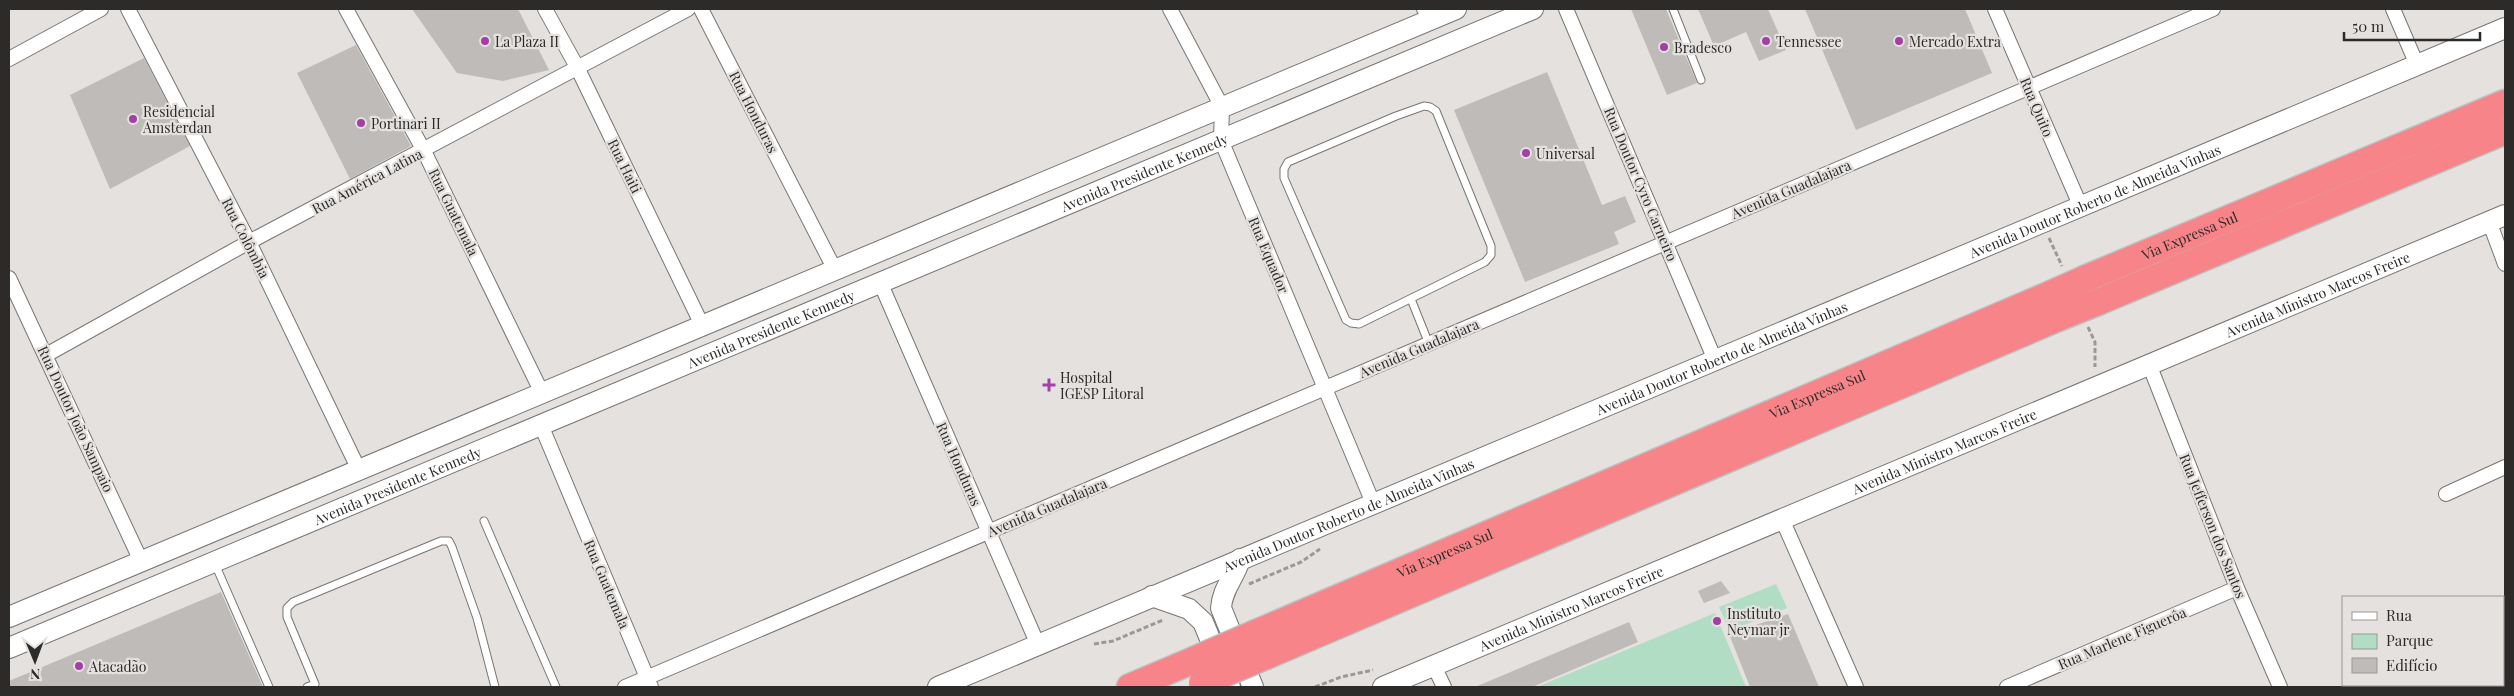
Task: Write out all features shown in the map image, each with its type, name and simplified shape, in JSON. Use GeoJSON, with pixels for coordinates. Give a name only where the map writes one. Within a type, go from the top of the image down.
{"type":"FeatureCollection","features":[{"type":"Feature","properties":{"kind":"highway","name":"Via Expressa Sul"},"geometry":{"type":"LineString","coordinates":[[1130,687],[1196,677],[1261,645],[2087,278],[2505,103]]}},
{"type":"Feature","properties":{"kind":"highway","name":"Via Expressa Sul"},"geometry":{"type":"LineString","coordinates":[[1261,645],[2098,302],[2505,131]]}},
{"type":"Feature","properties":{"kind":"main road","name":"Avenida Presidente Kennedy"},"geometry":{"type":"LineString","coordinates":[[9,617],[1222,107],[1427,14],[1456,9]]}},
{"type":"Feature","properties":{"kind":"main road","name":"Avenida Presidente Kennedy"},"geometry":{"type":"LineString","coordinates":[[9,648],[1533,9]]}},
{"type":"Feature","properties":{"kind":"main road","name":"Avenida Doutor Roberto de Almeida Vinhas"},"geometry":{"type":"LineString","coordinates":[[938,687],[2080,205],[2505,28]]}},
{"type":"Feature","properties":{"kind":"main road","name":"Avenida Ministro Marcos Freire"},"geometry":{"type":"LineString","coordinates":[[1384,687],[2497,218]]}},
{"type":"Feature","properties":{"kind":"main road"},"geometry":{"type":"LineString","coordinates":[[1240,559],[1236,572],[1222,596],[1221,608],[1253,687]]}},
{"type":"Feature","properties":{"kind":"main road"},"geometry":{"type":"LineString","coordinates":[[1152,596],[1189,609],[1202,622],[1230,687]]}},
{"type":"Feature","properties":{"kind":"street"},"geometry":{"type":"LineString","coordinates":[[9,59],[101,9]]}},
{"type":"Feature","properties":{"kind":"street","name":"Rua Colômbia"},"geometry":{"type":"LineString","coordinates":[[128,9],[249,242],[359,470]]}},
{"type":"Feature","properties":{"kind":"street","name":"Rua Guatemala"},"geometry":{"type":"LineString","coordinates":[[346,9],[424,151],[542,393]]}},
{"type":"Feature","properties":{"kind":"street","name":"Rua Haiti"},"geometry":{"type":"LineString","coordinates":[[545,9],[577,67],[702,326]]}},
{"type":"Feature","properties":{"kind":"street","name":"Rua América Latina"},"geometry":{"type":"LineString","coordinates":[[46,355],[249,242],[424,151],[577,67],[688,9]]}},
{"type":"Feature","properties":{"kind":"street","name":"Rua Honduras"},"geometry":{"type":"LineString","coordinates":[[701,9],[835,270]]}},
{"type":"Feature","properties":{"kind":"street","name":"Rua Equador"},"geometry":{"type":"LineString","coordinates":[[1170,9],[1222,107],[1221,140],[1373,503]]}},
{"type":"Feature","properties":{"kind":"street","name":"Rua Doutor Cyro Carneiro"},"geometry":{"type":"LineString","coordinates":[[1566,9],[1715,360]]}},
{"type":"Feature","properties":{"kind":"street","name":"Rua Quito"},"geometry":{"type":"LineString","coordinates":[[1995,9],[2080,205]]}},
{"type":"Feature","properties":{"kind":"street","name":"Avenida Guadalajara"},"geometry":{"type":"LineString","coordinates":[[625,687],[649,682],[988,532],[2213,9]]}},
{"type":"Feature","properties":{"kind":"street"},"geometry":{"type":"LineString","coordinates":[[2393,9],[2418,64]]}},
{"type":"Feature","properties":{"kind":"street"},"geometry":{"type":"LineString","coordinates":[[2497,218],[2505,264]]}},
{"type":"Feature","properties":{"kind":"street","name":"Rua Doutor João Sampaio"},"geometry":{"type":"LineString","coordinates":[[9,278],[141,561]]}},
{"type":"Feature","properties":{"kind":"street","name":"Rua Honduras"},"geometry":{"type":"LineString","coordinates":[[880,282],[1038,645]]}},
{"type":"Feature","properties":{"kind":"street","name":"Rua Jefferson dos Santos"},"geometry":{"type":"LineString","coordinates":[[2149,364],[2237,588],[2280,687]]}},
{"type":"Feature","properties":{"kind":"street","name":"Rua Guatemala"},"geometry":{"type":"LineString","coordinates":[[540,425],[649,682]]}},
{"type":"Feature","properties":{"kind":"street"},"geometry":{"type":"LineString","coordinates":[[2446,494],[2505,467]]}},
{"type":"Feature","properties":{"kind":"street"},"geometry":{"type":"LineString","coordinates":[[1782,520],[1856,687]]}},
{"type":"Feature","properties":{"kind":"street","name":"Rua Marlene Figuerôa"},"geometry":{"type":"LineString","coordinates":[[2007,687],[2237,588]]}},
{"type":"Feature","properties":{"kind":"street"},"geometry":{"type":"LineString","coordinates":[[1434,666],[1444,687]]}},
{"type":"Feature","properties":{"kind":"lane"},"geometry":{"type":"LineString","coordinates":[[1673,9],[1701,80]]}},
{"type":"Feature","properties":{"kind":"lane"},"geometry":{"type":"LineString","coordinates":[[1424,106],[1430,106],[1436,111],[1491,246],[1491,255],[1485,262],[1411,299],[1359,324],[1346,320],[1284,178],[1284,169],[1288,162],[1296,158],[1396,116],[1424,106]]}},
{"type":"Feature","properties":{"kind":"lane"},"geometry":{"type":"LineString","coordinates":[[1411,299],[1429,344]]}},
{"type":"Feature","properties":{"kind":"lane"},"geometry":{"type":"LineString","coordinates":[[484,521],[556,687]]}},
{"type":"Feature","properties":{"kind":"lane"},"geometry":{"type":"LineString","coordinates":[[307,687],[314,684],[287,617],[287,608],[292,602],[442,541],[449,541],[452,547],[477,618],[495,687]]}},
{"type":"Feature","properties":{"kind":"lane"},"geometry":{"type":"LineString","coordinates":[[214,562],[269,687]]}},
{"type":"Feature","properties":{"kind":"green space"},"geometry":{"type":"Polygon","coordinates":[[[1776,584],[1787,608],[1730,631],[1719,607],[1776,584]]]}},
{"type":"Feature","properties":{"kind":"green space"},"geometry":{"type":"Polygon","coordinates":[[[1715,613],[1746,687],[1537,687],[1715,613]]]}},
{"type":"Feature","properties":{"kind":"building","name":"La Plaza II"},"geometry":{"type":"Polygon","coordinates":[[[412,9],[518,9],[549,70],[503,81],[457,73],[412,9]]]}},
{"type":"Feature","properties":{"kind":"building","name":"Bradesco"},"geometry":{"type":"Polygon","coordinates":[[[1631,9],[1666,9],[1697,83],[1667,95],[1631,9]]]}},
{"type":"Feature","properties":{"kind":"building"},"geometry":{"type":"Polygon","coordinates":[[[1698,9],[1768,9],[1786,50],[1759,61],[1746,32],[1714,46],[1698,9]]]}},
{"type":"Feature","properties":{"kind":"building","name":"Mercado Extra"},"geometry":{"type":"Polygon","coordinates":[[[1805,9],[1965,9],[1992,73],[1856,130],[1805,9]]]}},
{"type":"Feature","properties":{"kind":"building","name":"Portinari II"},"geometry":{"type":"Polygon","coordinates":[[[356,45],[411,146],[350,179],[297,73],[356,45]]]}},
{"type":"Feature","properties":{"kind":"building","name":"Residencial Amsterdan"},"geometry":{"type":"Polygon","coordinates":[[[144,58],[190,146],[110,189],[70,95],[144,58]]]}},
{"type":"Feature","properties":{"kind":"building","name":"Universal"},"geometry":{"type":"Polygon","coordinates":[[[1547,72],[1602,205],[1625,196],[1636,222],[1614,232],[1619,244],[1525,282],[1454,110],[1547,72]]]}},
{"type":"Feature","properties":{"kind":"building"},"geometry":{"type":"Polygon","coordinates":[[[1721,581],[1730,593],[1704,603],[1698,591],[1721,581]]]}},
{"type":"Feature","properties":{"kind":"building"},"geometry":{"type":"Polygon","coordinates":[[[221,592],[263,687],[9,687],[9,681],[221,592]]]}},
{"type":"Feature","properties":{"kind":"building"},"geometry":{"type":"Polygon","coordinates":[[[1788,614],[1819,687],[1750,687],[1729,634],[1788,614]]]}},
{"type":"Feature","properties":{"kind":"building"},"geometry":{"type":"Polygon","coordinates":[[[1629,622],[1638,642],[1532,687],[1475,687],[1629,622]]]}},
{"type":"Feature","properties":{"kind":"place","name":"La Plaza II"},"geometry":{"type":"Point","coordinates":[485,41]}},
{"type":"Feature","properties":{"kind":"place","name":"Tennessee"},"geometry":{"type":"Point","coordinates":[1766,41]}},
{"type":"Feature","properties":{"kind":"place","name":"Mercado Extra"},"geometry":{"type":"Point","coordinates":[1899,41]}},
{"type":"Feature","properties":{"kind":"place","name":"Bradesco"},"geometry":{"type":"Point","coordinates":[1664,47]}},
{"type":"Feature","properties":{"kind":"place","name":"Residencial Amsterdan"},"geometry":{"type":"Point","coordinates":[133,119]}},
{"type":"Feature","properties":{"kind":"place","name":"Portinari II"},"geometry":{"type":"Point","coordinates":[361,123]}},
{"type":"Feature","properties":{"kind":"place","name":"Universal"},"geometry":{"type":"Point","coordinates":[1526,153]}},
{"type":"Feature","properties":{"kind":"place","name":"Hospital IGESP Litoral"},"geometry":{"type":"Point","coordinates":[1049,385]}},
{"type":"Feature","properties":{"kind":"place","name":"Instituto Neymar jr"},"geometry":{"type":"Point","coordinates":[1717,621]}},
{"type":"Feature","properties":{"kind":"place","name":"Atacadão"},"geometry":{"type":"Point","coordinates":[79,666]}}]}
